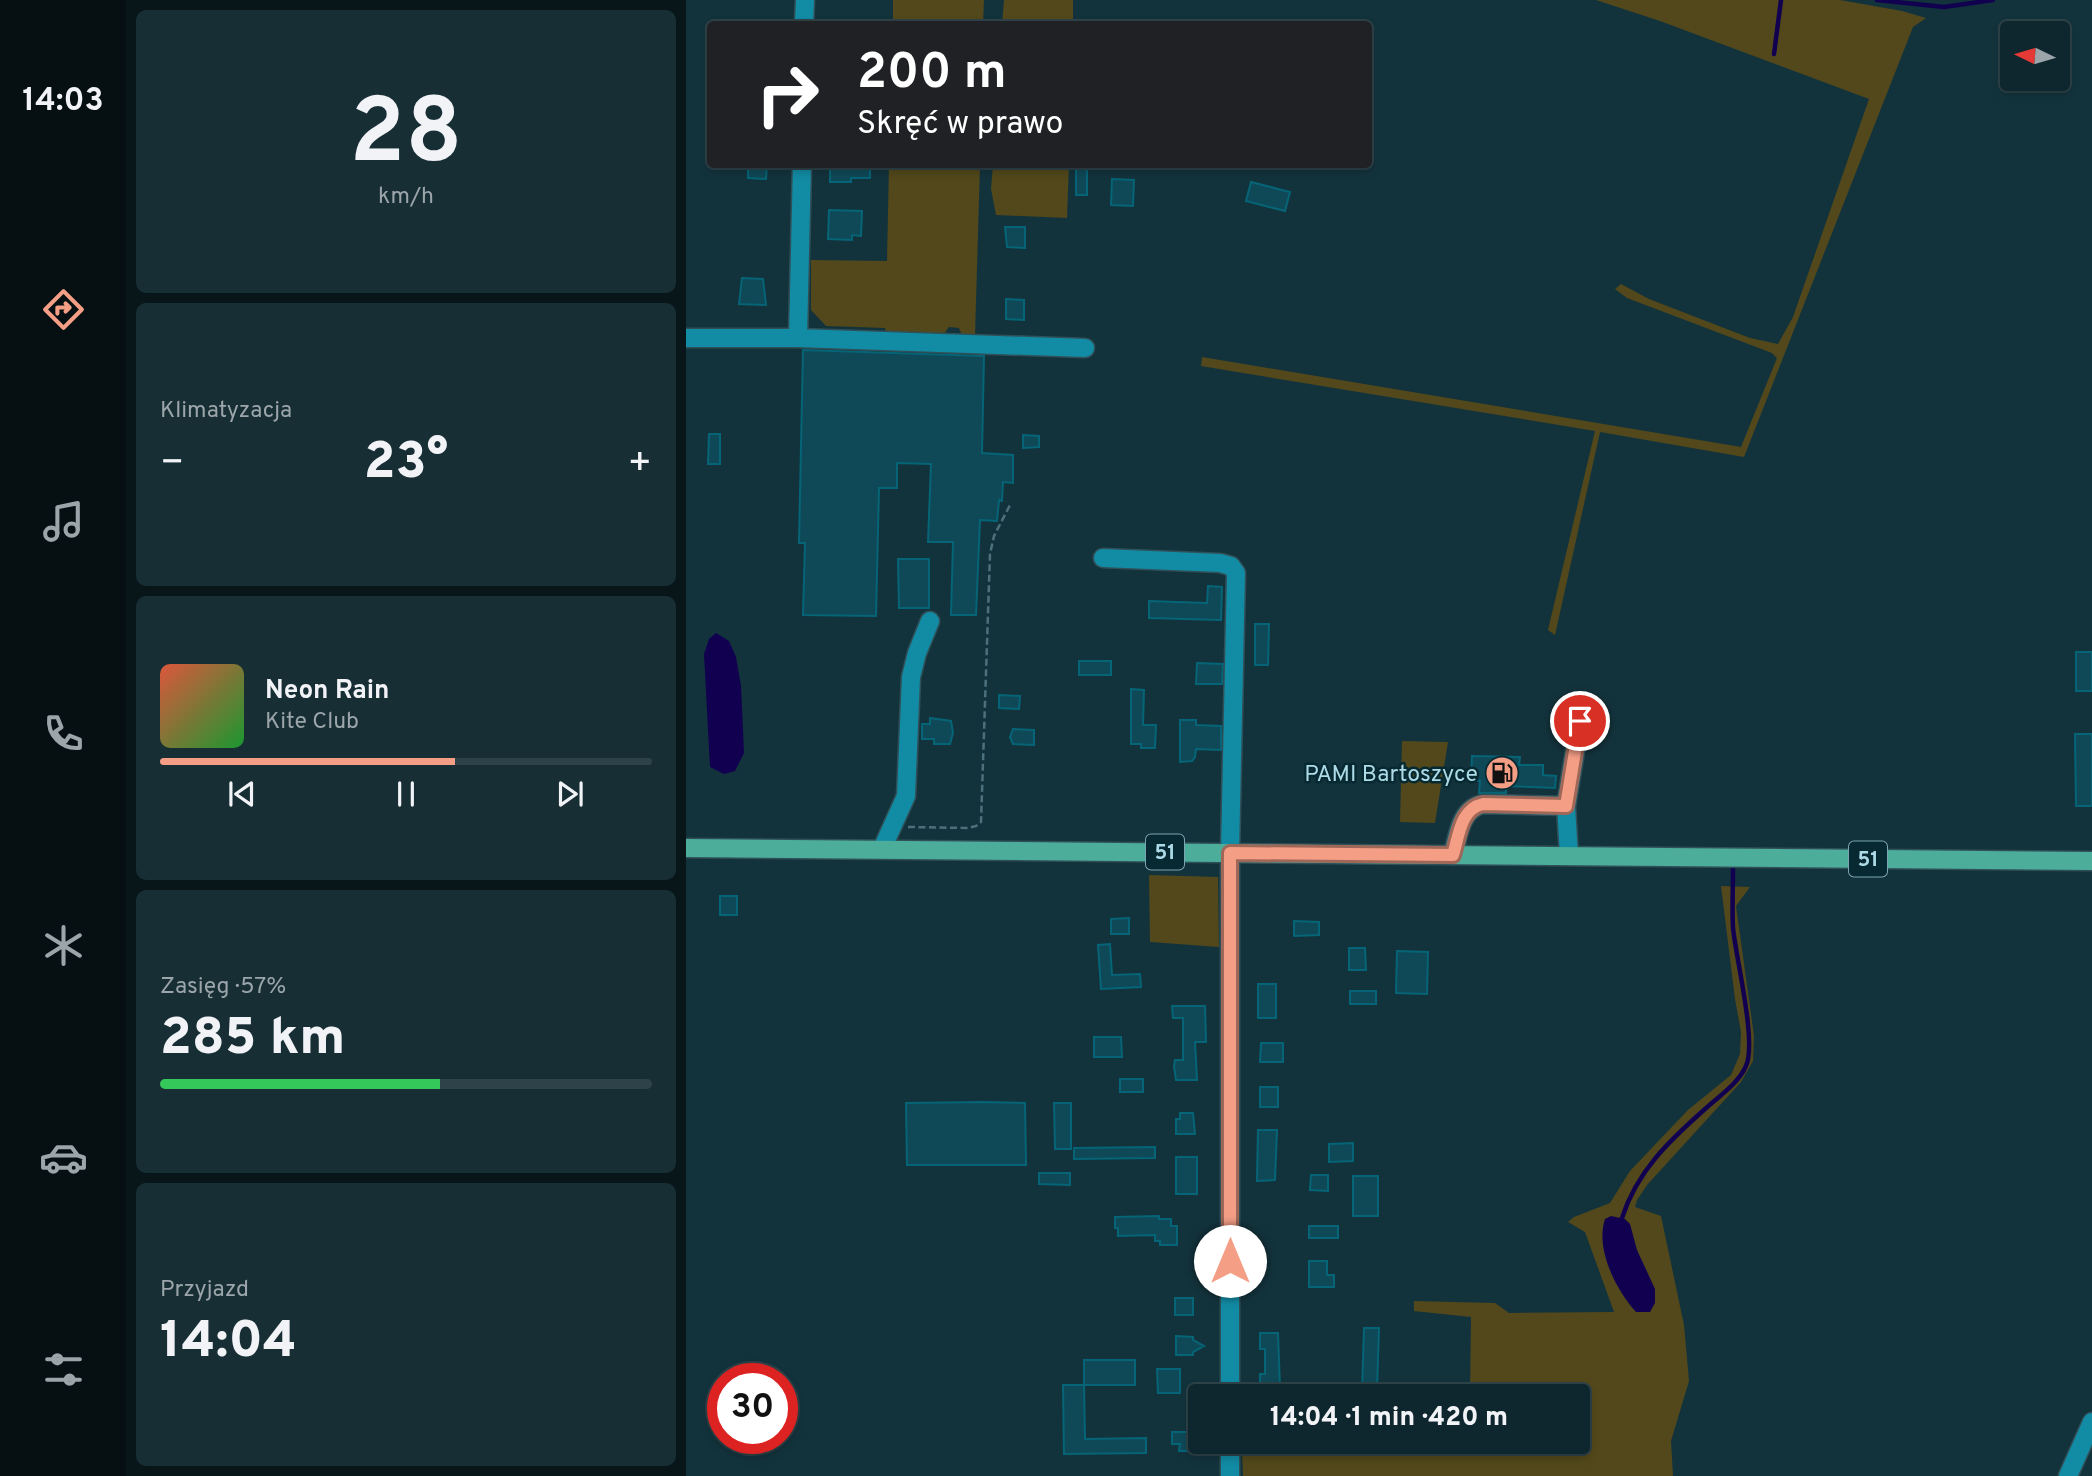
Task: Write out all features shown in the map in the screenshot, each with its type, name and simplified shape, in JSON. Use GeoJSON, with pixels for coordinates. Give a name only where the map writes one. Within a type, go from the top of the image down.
{"type":"FeatureCollection","features":[{"type":"Feature","properties":{"kind":"main road","name":"51"},"geometry":{"type":"LineString","coordinates":[[686,848],[2092,861]]}},
{"type":"Feature","properties":{"kind":"street"},"geometry":{"type":"LineString","coordinates":[[804,21],[805,0]]}},
{"type":"Feature","properties":{"kind":"street"},"geometry":{"type":"LineString","coordinates":[[798,338],[802,168]]}},
{"type":"Feature","properties":{"kind":"street"},"geometry":{"type":"LineString","coordinates":[[686,338],[798,338],[1085,348]]}},
{"type":"Feature","properties":{"kind":"street"},"geometry":{"type":"LineString","coordinates":[[1103,558],[1220,563],[1231,566],[1236,573],[1230,853],[1230,1384]]}},
{"type":"Feature","properties":{"kind":"street"},"geometry":{"type":"LineString","coordinates":[[883,849],[906,796],[911,677],[930,621]]}},
{"type":"Feature","properties":{"kind":"street"},"geometry":{"type":"LineString","coordinates":[[1569,856],[1566,806],[1580,721]]}},
{"type":"Feature","properties":{"kind":"street"},"geometry":{"type":"LineString","coordinates":[[1453,855],[1467,811],[1474,806],[1566,806]]}},
{"type":"Feature","properties":{"kind":"street"},"geometry":{"type":"LineString","coordinates":[[2068,1476],[2092,1422]]}},
{"type":"Feature","properties":{"kind":"street"},"geometry":{"type":"LineString","coordinates":[[1230,1454],[1230,1476]]}},
{"type":"Feature","properties":{"kind":"path"},"geometry":{"type":"LineString","coordinates":[[891,830],[909,827],[968,828],[981,822],[990,554],[994,536],[1010,505]]}},
{"type":"Feature","properties":{"kind":"shaded area"},"geometry":{"type":"Polygon","coordinates":[[[893,0],[984,0],[983,21],[893,21],[893,0]]]}},
{"type":"Feature","properties":{"kind":"shaded area"},"geometry":{"type":"Polygon","coordinates":[[[1004,0],[1073,0],[1073,21],[1002,21],[1004,0]]]}},
{"type":"Feature","properties":{"kind":"shaded area"},"geometry":{"type":"Polygon","coordinates":[[[1596,0],[1840,0],[1926,18],[1913,27],[1744,457],[1600,432],[1555,635],[1548,630],[1595,431],[1201,366],[1202,357],[1741,447],[1777,358],[1772,353],[1627,298],[1615,289],[1621,284],[1649,299],[1750,338],[1778,344],[1793,317],[1869,99],[1596,0]]]}},
{"type":"Feature","properties":{"kind":"shaded area"},"geometry":{"type":"Polygon","coordinates":[[[889,168],[980,168],[975,336],[962,336],[959,328],[949,327],[943,335],[886,334],[885,328],[826,326],[811,310],[811,260],[887,261],[889,168]]]}},
{"type":"Feature","properties":{"kind":"shaded area"},"geometry":{"type":"Polygon","coordinates":[[[993,168],[1069,168],[1067,218],[996,215],[991,189],[993,168]]]}},
{"type":"Feature","properties":{"kind":"shaded area"},"geometry":{"type":"Polygon","coordinates":[[[716,633],[729,641],[736,657],[741,686],[744,753],[735,771],[724,774],[710,767],[704,654],[709,639],[716,633]]]}},
{"type":"Feature","properties":{"kind":"shaded area"},"geometry":{"type":"Polygon","coordinates":[[[1402,741],[1448,742],[1435,823],[1400,822],[1402,741]]]}},
{"type":"Feature","properties":{"kind":"shaded area"},"geometry":{"type":"Polygon","coordinates":[[[1149,875],[1218,877],[1219,947],[1150,942],[1149,875]]]}},
{"type":"Feature","properties":{"kind":"shaded area"},"geometry":{"type":"Polygon","coordinates":[[[1721,886],[1750,887],[1736,906],[1754,1036],[1753,1061],[1741,1082],[1647,1185],[1635,1207],[1661,1216],[1684,1325],[1689,1381],[1671,1441],[1673,1476],[1243,1476],[1242,1454],[1590,1454],[1590,1384],[1470,1384],[1471,1317],[1414,1311],[1414,1301],[1495,1303],[1509,1313],[1614,1312],[1585,1232],[1568,1222],[1610,1203],[1630,1171],[1688,1110],[1731,1075],[1740,1054],[1741,1032],[1721,886]]]}},
{"type":"Feature","properties":{"kind":"shaded area"},"geometry":{"type":"Polygon","coordinates":[[[1611,1216],[1625,1219],[1630,1224],[1637,1250],[1655,1289],[1655,1303],[1650,1312],[1636,1312],[1621,1292],[1609,1268],[1603,1231],[1605,1219],[1611,1216]]]}},
{"type":"Feature","properties":{"kind":"building"},"geometry":{"type":"Polygon","coordinates":[[[748,168],[767,168],[766,179],[748,178],[748,168]]]}},
{"type":"Feature","properties":{"kind":"building"},"geometry":{"type":"Polygon","coordinates":[[[830,168],[870,168],[870,178],[830,182],[830,168]]]}},
{"type":"Feature","properties":{"kind":"building"},"geometry":{"type":"Polygon","coordinates":[[[1076,168],[1087,168],[1087,195],[1076,195],[1076,168]]]}},
{"type":"Feature","properties":{"kind":"building"},"geometry":{"type":"Polygon","coordinates":[[[1112,179],[1134,180],[1133,206],[1111,205],[1112,179]]]}},
{"type":"Feature","properties":{"kind":"building"},"geometry":{"type":"Polygon","coordinates":[[[1251,182],[1290,192],[1285,211],[1246,201],[1251,182]]]}},
{"type":"Feature","properties":{"kind":"building"},"geometry":{"type":"Polygon","coordinates":[[[829,210],[862,211],[861,236],[852,235],[852,240],[828,239],[829,210]]]}},
{"type":"Feature","properties":{"kind":"building"},"geometry":{"type":"Polygon","coordinates":[[[1005,227],[1025,227],[1025,248],[1007,247],[1005,227]]]}},
{"type":"Feature","properties":{"kind":"building"},"geometry":{"type":"Polygon","coordinates":[[[742,278],[763,279],[766,305],[739,304],[742,278]]]}},
{"type":"Feature","properties":{"kind":"building"},"geometry":{"type":"Polygon","coordinates":[[[1006,299],[1024,300],[1024,320],[1006,319],[1006,299]]]}},
{"type":"Feature","properties":{"kind":"building"},"geometry":{"type":"Polygon","coordinates":[[[803,350],[984,356],[982,453],[1013,455],[1013,483],[1003,482],[997,521],[980,520],[976,615],[951,615],[953,542],[928,542],[931,464],[897,463],[897,488],[879,488],[876,616],[803,615],[805,543],[799,543],[803,350]]]}},
{"type":"Feature","properties":{"kind":"building"},"geometry":{"type":"Polygon","coordinates":[[[709,434],[720,434],[720,464],[708,464],[709,434]]]}},
{"type":"Feature","properties":{"kind":"building"},"geometry":{"type":"Polygon","coordinates":[[[1023,435],[1039,436],[1039,447],[1023,448],[1023,435]]]}},
{"type":"Feature","properties":{"kind":"building"},"geometry":{"type":"Polygon","coordinates":[[[898,559],[929,559],[929,608],[899,608],[898,559]]]}},
{"type":"Feature","properties":{"kind":"building"},"geometry":{"type":"Polygon","coordinates":[[[1208,586],[1222,587],[1221,620],[1149,618],[1149,601],[1207,603],[1208,586]]]}},
{"type":"Feature","properties":{"kind":"building"},"geometry":{"type":"Polygon","coordinates":[[[1255,624],[1269,624],[1268,665],[1255,665],[1255,624]]]}},
{"type":"Feature","properties":{"kind":"building"},"geometry":{"type":"Polygon","coordinates":[[[2076,652],[2092,652],[2092,691],[2076,691],[2076,652]]]}},
{"type":"Feature","properties":{"kind":"building"},"geometry":{"type":"Polygon","coordinates":[[[1079,661],[1111,661],[1111,675],[1079,675],[1079,661]]]}},
{"type":"Feature","properties":{"kind":"building"},"geometry":{"type":"Polygon","coordinates":[[[1197,663],[1223,664],[1222,684],[1196,684],[1197,663]]]}},
{"type":"Feature","properties":{"kind":"building"},"geometry":{"type":"Polygon","coordinates":[[[1131,689],[1144,690],[1143,725],[1156,725],[1155,748],[1141,748],[1141,744],[1131,744],[1131,689]]]}},
{"type":"Feature","properties":{"kind":"building"},"geometry":{"type":"Polygon","coordinates":[[[999,695],[1020,696],[1019,709],[999,708],[999,695]]]}},
{"type":"Feature","properties":{"kind":"building"},"geometry":{"type":"Polygon","coordinates":[[[930,718],[951,721],[953,733],[950,744],[934,744],[934,739],[922,739],[922,724],[930,724],[930,718]]]}},
{"type":"Feature","properties":{"kind":"building"},"geometry":{"type":"Polygon","coordinates":[[[1180,720],[1196,720],[1196,725],[1221,726],[1221,750],[1196,749],[1192,761],[1180,762],[1180,720]]]}},
{"type":"Feature","properties":{"kind":"building"},"geometry":{"type":"Polygon","coordinates":[[[1013,729],[1034,730],[1034,745],[1013,744],[1010,737],[1013,729]]]}},
{"type":"Feature","properties":{"kind":"building"},"geometry":{"type":"Polygon","coordinates":[[[2075,734],[2092,734],[2092,806],[2076,806],[2075,734]]]}},
{"type":"Feature","properties":{"kind":"building"},"geometry":{"type":"Polygon","coordinates":[[[1472,756],[1520,757],[1519,765],[1543,765],[1543,775],[1556,776],[1555,788],[1506,786],[1506,793],[1479,793],[1480,781],[1471,781],[1472,756]]]}},
{"type":"Feature","properties":{"kind":"building"},"geometry":{"type":"Polygon","coordinates":[[[720,896],[737,896],[737,915],[720,915],[720,896]]]}},
{"type":"Feature","properties":{"kind":"building"},"geometry":{"type":"Polygon","coordinates":[[[1129,918],[1129,934],[1111,934],[1111,919],[1129,918]]]}},
{"type":"Feature","properties":{"kind":"building"},"geometry":{"type":"Polygon","coordinates":[[[1294,921],[1319,922],[1319,935],[1294,936],[1294,921]]]}},
{"type":"Feature","properties":{"kind":"building"},"geometry":{"type":"Polygon","coordinates":[[[1110,944],[1112,975],[1140,974],[1141,987],[1101,989],[1098,945],[1110,944]]]}},
{"type":"Feature","properties":{"kind":"building"},"geometry":{"type":"Polygon","coordinates":[[[1349,948],[1365,948],[1366,970],[1349,970],[1349,948]]]}},
{"type":"Feature","properties":{"kind":"building"},"geometry":{"type":"Polygon","coordinates":[[[1397,951],[1428,952],[1427,994],[1396,993],[1397,951]]]}},
{"type":"Feature","properties":{"kind":"building"},"geometry":{"type":"Polygon","coordinates":[[[1258,984],[1276,984],[1276,1018],[1258,1018],[1258,984]]]}},
{"type":"Feature","properties":{"kind":"building"},"geometry":{"type":"Polygon","coordinates":[[[1350,991],[1376,991],[1376,1004],[1350,1004],[1350,991]]]}},
{"type":"Feature","properties":{"kind":"building"},"geometry":{"type":"Polygon","coordinates":[[[1172,1006],[1205,1006],[1206,1042],[1195,1042],[1197,1080],[1176,1080],[1175,1060],[1183,1060],[1183,1018],[1173,1018],[1172,1006]]]}},
{"type":"Feature","properties":{"kind":"building"},"geometry":{"type":"Polygon","coordinates":[[[1094,1037],[1121,1037],[1122,1057],[1094,1057],[1094,1037]]]}},
{"type":"Feature","properties":{"kind":"building"},"geometry":{"type":"Polygon","coordinates":[[[1261,1043],[1283,1043],[1283,1062],[1260,1062],[1261,1043]]]}},
{"type":"Feature","properties":{"kind":"building"},"geometry":{"type":"Polygon","coordinates":[[[1120,1079],[1143,1079],[1143,1092],[1120,1092],[1120,1079]]]}},
{"type":"Feature","properties":{"kind":"building"},"geometry":{"type":"Polygon","coordinates":[[[1260,1087],[1278,1087],[1278,1107],[1260,1107],[1260,1087]]]}},
{"type":"Feature","properties":{"kind":"building"},"geometry":{"type":"Polygon","coordinates":[[[906,1103],[1025,1103],[1026,1165],[907,1165],[906,1103]]]}},
{"type":"Feature","properties":{"kind":"building"},"geometry":{"type":"Polygon","coordinates":[[[1054,1103],[1071,1103],[1071,1149],[1055,1149],[1054,1103]]]}},
{"type":"Feature","properties":{"kind":"building"},"geometry":{"type":"Polygon","coordinates":[[[1180,1113],[1193,1113],[1195,1134],[1176,1134],[1176,1119],[1180,1119],[1180,1113]]]}},
{"type":"Feature","properties":{"kind":"building"},"geometry":{"type":"Polygon","coordinates":[[[1258,1130],[1277,1130],[1275,1180],[1257,1181],[1258,1130]]]}},
{"type":"Feature","properties":{"kind":"building"},"geometry":{"type":"Polygon","coordinates":[[[1353,1143],[1353,1161],[1329,1162],[1329,1144],[1353,1143]]]}},
{"type":"Feature","properties":{"kind":"building"},"geometry":{"type":"Polygon","coordinates":[[[1155,1147],[1155,1158],[1074,1159],[1074,1148],[1155,1147]]]}},
{"type":"Feature","properties":{"kind":"building"},"geometry":{"type":"Polygon","coordinates":[[[1176,1157],[1197,1157],[1197,1194],[1176,1194],[1176,1157]]]}},
{"type":"Feature","properties":{"kind":"building"},"geometry":{"type":"Polygon","coordinates":[[[1039,1173],[1070,1173],[1070,1185],[1039,1184],[1039,1173]]]}},
{"type":"Feature","properties":{"kind":"building"},"geometry":{"type":"Polygon","coordinates":[[[1311,1175],[1328,1175],[1328,1191],[1310,1190],[1311,1175]]]}},
{"type":"Feature","properties":{"kind":"building"},"geometry":{"type":"Polygon","coordinates":[[[1353,1176],[1378,1176],[1378,1216],[1353,1216],[1353,1176]]]}},
{"type":"Feature","properties":{"kind":"building"},"geometry":{"type":"Polygon","coordinates":[[[1159,1216],[1159,1219],[1171,1219],[1171,1226],[1177,1226],[1177,1245],[1160,1245],[1160,1241],[1155,1241],[1155,1235],[1118,1236],[1115,1217],[1159,1216]]]}},
{"type":"Feature","properties":{"kind":"building"},"geometry":{"type":"Polygon","coordinates":[[[1309,1226],[1338,1226],[1338,1238],[1309,1238],[1309,1226]]]}},
{"type":"Feature","properties":{"kind":"building"},"geometry":{"type":"Polygon","coordinates":[[[1309,1261],[1327,1261],[1327,1275],[1334,1275],[1334,1287],[1309,1287],[1309,1261]]]}},
{"type":"Feature","properties":{"kind":"building"},"geometry":{"type":"Polygon","coordinates":[[[1175,1298],[1193,1298],[1193,1315],[1175,1315],[1175,1298]]]}},
{"type":"Feature","properties":{"kind":"building"},"geometry":{"type":"Polygon","coordinates":[[[1364,1328],[1379,1328],[1377,1384],[1362,1384],[1364,1328]]]}},
{"type":"Feature","properties":{"kind":"building"},"geometry":{"type":"Polygon","coordinates":[[[1260,1333],[1278,1333],[1280,1384],[1260,1384],[1260,1374],[1265,1374],[1265,1349],[1260,1349],[1260,1333]]]}},
{"type":"Feature","properties":{"kind":"building"},"geometry":{"type":"Polygon","coordinates":[[[1176,1336],[1193,1337],[1193,1340],[1204,1346],[1193,1352],[1193,1355],[1176,1355],[1176,1336]]]}},
{"type":"Feature","properties":{"kind":"building"},"geometry":{"type":"Polygon","coordinates":[[[1084,1360],[1135,1360],[1135,1385],[1084,1385],[1084,1360]]]}},
{"type":"Feature","properties":{"kind":"building"},"geometry":{"type":"Polygon","coordinates":[[[1157,1369],[1180,1369],[1180,1393],[1158,1393],[1157,1369]]]}},
{"type":"Feature","properties":{"kind":"building"},"geometry":{"type":"Polygon","coordinates":[[[1063,1385],[1084,1385],[1085,1439],[1146,1438],[1146,1453],[1064,1454],[1063,1385]]]}},
{"type":"Feature","properties":{"kind":"building"},"geometry":{"type":"Polygon","coordinates":[[[1172,1432],[1188,1432],[1188,1451],[1179,1451],[1180,1444],[1172,1444],[1172,1432]]]}},
{"type":"Feature","properties":{"kind":"waterway"},"geometry":{"type":"LineString","coordinates":[[1774,54],[1781,0]]}},
{"type":"Feature","properties":{"kind":"waterway"},"geometry":{"type":"LineString","coordinates":[[1877,0],[1944,7],[1993,0]]}},
{"type":"Feature","properties":{"kind":"waterway"},"geometry":{"type":"LineString","coordinates":[[1622,1218],[1645,1171],[1679,1133],[1733,1084],[1746,1066],[1749,1054],[1748,1020],[1733,928],[1733,869]]}},
{"type":"Feature","properties":{"kind":"place","name":"PAMI Bartoszyce"},"geometry":{"type":"Point","coordinates":[1502,773]}},
{"type":"Feature","properties":{"kind":"route"},"geometry":{"type":"LineString","coordinates":[[1230,1261],[1230,853],[1453,855],[1467,811],[1474,806],[1566,806],[1580,721]]}}]}
